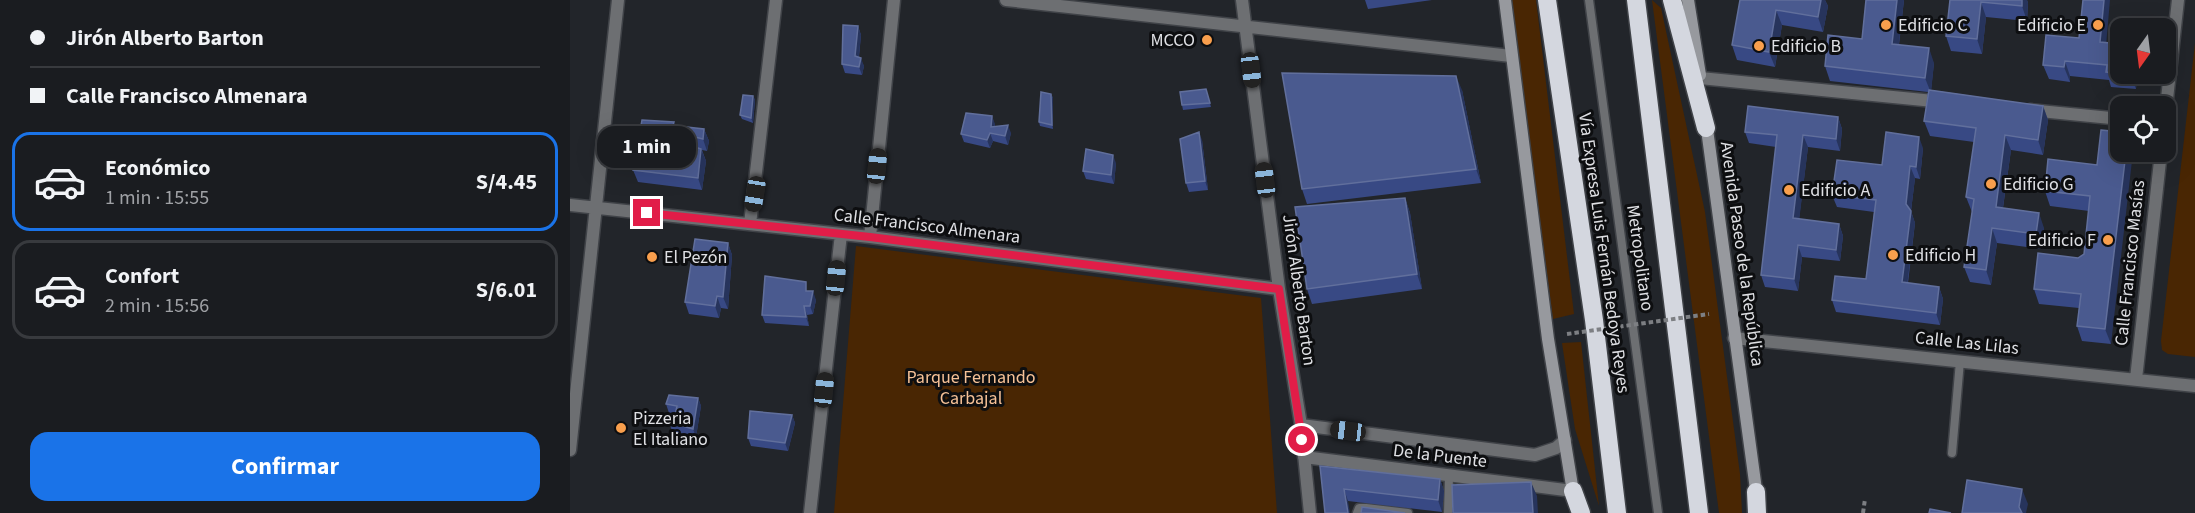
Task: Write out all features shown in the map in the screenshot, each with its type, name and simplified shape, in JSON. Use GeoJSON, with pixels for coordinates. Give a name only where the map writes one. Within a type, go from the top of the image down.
{"type":"FeatureCollection","features":[{"type":"Feature","properties":{"kind":"highway","name":"Vía Expresa Luis Fernán Bedoya Reyes"},"geometry":{"type":"LineString","coordinates":[[1547,0],[1594,320],[1617,513]]}},
{"type":"Feature","properties":{"kind":"highway"},"geometry":{"type":"LineString","coordinates":[[1636,0],[1699,513]]}},
{"type":"Feature","properties":{"kind":"highway"},"geometry":{"type":"LineString","coordinates":[[1672,0],[1706,129]]}},
{"type":"Feature","properties":{"kind":"highway"},"geometry":{"type":"LineString","coordinates":[[1573,491],[1581,513]]}},
{"type":"Feature","properties":{"kind":"highway"},"geometry":{"type":"LineString","coordinates":[[1756,492],[1758,513]]}},
{"type":"Feature","properties":{"kind":"main road"},"geometry":{"type":"LineString","coordinates":[[1505,0],[1548,339],[1575,513]]}},
{"type":"Feature","properties":{"kind":"main road","name":"Avenida Paseo de la República"},"geometry":{"type":"LineString","coordinates":[[1688,0],[1756,492]]}},
{"type":"Feature","properties":{"kind":"street"},"geometry":{"type":"LineString","coordinates":[[570,450],[618,0]]}},
{"type":"Feature","properties":{"kind":"street"},"geometry":{"type":"LineString","coordinates":[[750,224],[776,0]]}},
{"type":"Feature","properties":{"kind":"street"},"geometry":{"type":"LineString","coordinates":[[870,237],[894,0]]}},
{"type":"Feature","properties":{"kind":"street"},"geometry":{"type":"LineString","coordinates":[[1006,0],[1511,56]]}},
{"type":"Feature","properties":{"kind":"street","name":"Jirón Alberto Barton"},"geometry":{"type":"LineString","coordinates":[[1242,0],[1279,289],[1301,425],[1310,513]]}},
{"type":"Feature","properties":{"kind":"street"},"geometry":{"type":"LineString","coordinates":[[2167,96],[2178,0]]}},
{"type":"Feature","properties":{"kind":"street"},"geometry":{"type":"LineString","coordinates":[[1700,78],[1953,103]]}},
{"type":"Feature","properties":{"kind":"street"},"geometry":{"type":"LineString","coordinates":[[2021,109],[2110,118]]}},
{"type":"Feature","properties":{"kind":"street","name":"Calle Francisco Masías"},"geometry":{"type":"LineString","coordinates":[[2136,379],[2160,162]]}},
{"type":"Feature","properties":{"kind":"street","name":"Calle Francisco Almenara"},"geometry":{"type":"LineString","coordinates":[[570,205],[870,237],[1279,289]]}},
{"type":"Feature","properties":{"kind":"street"},"geometry":{"type":"LineString","coordinates":[[810,513],[841,234]]}},
{"type":"Feature","properties":{"kind":"street","name":"Calle Las Lilas"},"geometry":{"type":"LineString","coordinates":[[1734,338],[2195,386]]}},
{"type":"Feature","properties":{"kind":"street","name":"De la Puente"},"geometry":{"type":"LineString","coordinates":[[1301,425],[1535,455],[1556,448],[1565,440]]}},
{"type":"Feature","properties":{"kind":"street","name":"De la Puente"},"geometry":{"type":"LineString","coordinates":[[1304,457],[1573,491]]}},
{"type":"Feature","properties":{"kind":"lane","name":"Metropolitano"},"geometry":{"type":"LineString","coordinates":[[1590,2],[1658,513]]}},
{"type":"Feature","properties":{"kind":"lane"},"geometry":{"type":"LineString","coordinates":[[1952,453],[1960,361]]}},
{"type":"Feature","properties":{"kind":"lane"},"geometry":{"type":"LineString","coordinates":[[1448,513],[1449,476]]}},
{"type":"Feature","properties":{"kind":"lane"},"geometry":{"type":"LineString","coordinates":[[1357,513],[1359,508],[1366,507],[1408,513]]}},
{"type":"Feature","properties":{"kind":"path"},"geometry":{"type":"LineString","coordinates":[[1567,334],[1709,314]]}},
{"type":"Feature","properties":{"kind":"path"},"geometry":{"type":"LineString","coordinates":[[1863,513],[1865,499]]}},
{"type":"Feature","properties":{"kind":"green space"},"geometry":{"type":"Polygon","coordinates":[[[1511,0],[1536,0],[1574,314],[1553,319],[1511,0]]]}},
{"type":"Feature","properties":{"kind":"green space"},"geometry":{"type":"Polygon","coordinates":[[[1652,0],[1661,8],[1705,212],[1740,474],[1742,513],[1719,513],[1652,0]]]}},
{"type":"Feature","properties":{"kind":"green space"},"geometry":{"type":"Polygon","coordinates":[[[2195,43],[2195,357],[2168,354],[2162,350],[2161,341],[2195,43]]]}},
{"type":"Feature","properties":{"kind":"green space","name":"Parque Fernando Carbajal"},"geometry":{"type":"Polygon","coordinates":[[[856,246],[1261,298],[1277,513],[834,513],[856,246]]]}},
{"type":"Feature","properties":{"kind":"green space"},"geometry":{"type":"Polygon","coordinates":[[[1581,342],[1599,506],[1575,429],[1562,343],[1581,342]]]}},
{"type":"Feature","properties":{"kind":"building"},"geometry":{"type":"Polygon","coordinates":[[[1740,0],[1821,0],[1818,17],[1776,10],[1769,52],[1732,45],[1740,0]]]}},
{"type":"Feature","properties":{"kind":"building","name":"Edificio C"},"geometry":{"type":"Polygon","coordinates":[[[1866,0],[1897,0],[1892,44],[1929,48],[1925,78],[1825,66],[1828,35],[1862,39],[1866,0]]]}},
{"type":"Feature","properties":{"kind":"building"},"geometry":{"type":"Polygon","coordinates":[[[1950,0],[2022,0],[2022,6],[1981,2],[1977,39],[1946,36],[1950,0]]]}},
{"type":"Feature","properties":{"kind":"building"},"geometry":{"type":"Polygon","coordinates":[[[2083,0],[2104,0],[2100,42],[2110,43],[2110,72],[2106,72],[2107,65],[2065,61],[2064,67],[2043,65],[2046,35],[2079,38],[2083,0]]]}},
{"type":"Feature","properties":{"kind":"building"},"geometry":{"type":"Polygon","coordinates":[[[843,25],[858,26],[855,56],[861,58],[859,67],[842,64],[843,25]]]}},
{"type":"Feature","properties":{"kind":"building"},"geometry":{"type":"Polygon","coordinates":[[[1282,73],[1456,76],[1476,169],[1302,189],[1282,73]]]}},
{"type":"Feature","properties":{"kind":"building"},"geometry":{"type":"Polygon","coordinates":[[[1206,89],[1210,103],[1182,105],[1180,92],[1206,89]]]}},
{"type":"Feature","properties":{"kind":"building","name":"Edificio G"},"geometry":{"type":"Polygon","coordinates":[[[1929,90],[2043,106],[2038,140],[2005,135],[1996,207],[2039,213],[2036,234],[1992,228],[1986,270],[1964,267],[1974,199],[1966,197],[1976,128],[1924,121],[1929,90]]]}},
{"type":"Feature","properties":{"kind":"building"},"geometry":{"type":"Polygon","coordinates":[[[1041,92],[1051,94],[1052,125],[1039,122],[1041,92]]]}},
{"type":"Feature","properties":{"kind":"building"},"geometry":{"type":"Polygon","coordinates":[[[743,95],[753,96],[751,118],[740,115],[743,95]]]}},
{"type":"Feature","properties":{"kind":"building","name":"Edificio A"},"geometry":{"type":"Polygon","coordinates":[[[1748,106],[1838,117],[1836,139],[1803,135],[1793,218],[1839,224],[1836,250],[1798,245],[1794,279],[1761,275],[1777,135],[1745,132],[1748,106]]]}},
{"type":"Feature","properties":{"kind":"building"},"geometry":{"type":"Polygon","coordinates":[[[966,113],[992,116],[991,127],[1008,125],[1005,136],[990,133],[987,140],[961,134],[966,113]]]}},
{"type":"Feature","properties":{"kind":"building"},"geometry":{"type":"Polygon","coordinates":[[[642,120],[674,122],[670,134],[676,135],[678,126],[704,129],[703,139],[695,137],[695,147],[701,149],[698,178],[633,170],[642,120]]]}},
{"type":"Feature","properties":{"kind":"building","name":"Edificio F"},"geometry":{"type":"Polygon","coordinates":[[[2101,130],[2110,131],[2110,162],[2125,162],[2105,329],[2077,326],[2081,294],[2034,289],[2038,253],[2078,258],[2084,254],[2090,196],[2045,191],[2048,159],[2097,165],[2101,130]]]}},
{"type":"Feature","properties":{"kind":"building"},"geometry":{"type":"Polygon","coordinates":[[[1199,132],[1205,181],[1186,183],[1180,139],[1199,132]]]}},
{"type":"Feature","properties":{"kind":"building","name":"Edificio H"},"geometry":{"type":"Polygon","coordinates":[[[1886,132],[1919,137],[1916,167],[1910,166],[1906,204],[1911,211],[1902,282],[1939,287],[1936,313],[1832,300],[1835,276],[1866,279],[1876,200],[1832,195],[1837,160],[1882,165],[1886,132]]]}},
{"type":"Feature","properties":{"kind":"building"},"geometry":{"type":"Polygon","coordinates":[[[1086,149],[1113,155],[1111,175],[1083,171],[1086,149]]]}},
{"type":"Feature","properties":{"kind":"building"},"geometry":{"type":"Polygon","coordinates":[[[1405,198],[1417,274],[1307,289],[1295,207],[1405,198]]]}},
{"type":"Feature","properties":{"kind":"building"},"geometry":{"type":"Polygon","coordinates":[[[695,239],[728,243],[723,297],[717,296],[715,306],[685,302],[695,239]]]}},
{"type":"Feature","properties":{"kind":"building"},"geometry":{"type":"Polygon","coordinates":[[[765,276],[806,282],[806,291],[813,291],[810,306],[804,306],[806,317],[762,315],[765,276]]]}},
{"type":"Feature","properties":{"kind":"building"},"geometry":{"type":"Polygon","coordinates":[[[669,395],[698,398],[693,429],[669,422],[670,414],[675,416],[677,406],[666,404],[669,395]]]}},
{"type":"Feature","properties":{"kind":"building"},"geometry":{"type":"Polygon","coordinates":[[[750,411],[792,415],[785,443],[748,438],[750,411]]]}},
{"type":"Feature","properties":{"kind":"building"},"geometry":{"type":"Polygon","coordinates":[[[1320,466],[1440,479],[1438,500],[1344,489],[1348,513],[1325,513],[1320,466]]]}},
{"type":"Feature","properties":{"kind":"building"},"geometry":{"type":"Polygon","coordinates":[[[1967,480],[2022,489],[2019,507],[2022,513],[1962,513],[1967,480]]]}},
{"type":"Feature","properties":{"kind":"building"},"geometry":{"type":"Polygon","coordinates":[[[1531,482],[1533,513],[1453,513],[1452,485],[1531,482]]]}},
{"type":"Feature","properties":{"kind":"building"},"geometry":{"type":"Polygon","coordinates":[[[1362,507],[1405,513],[1361,513],[1362,507]]]}},
{"type":"Feature","properties":{"kind":"building"},"geometry":{"type":"Polygon","coordinates":[[[1930,509],[1951,513],[1929,513],[1930,509]]]}},
{"type":"Feature","properties":{"kind":"place","name":"Edificio C"},"geometry":{"type":"Point","coordinates":[1886,25]}},
{"type":"Feature","properties":{"kind":"place","name":"Edificio E"},"geometry":{"type":"Point","coordinates":[2098,25]}},
{"type":"Feature","properties":{"kind":"place","name":"MCCO"},"geometry":{"type":"Point","coordinates":[1207,40]}},
{"type":"Feature","properties":{"kind":"place","name":"Edificio B"},"geometry":{"type":"Point","coordinates":[1759,46]}},
{"type":"Feature","properties":{"kind":"place","name":"Edificio G"},"geometry":{"type":"Point","coordinates":[1991,184]}},
{"type":"Feature","properties":{"kind":"place","name":"Edificio A"},"geometry":{"type":"Point","coordinates":[1789,190]}},
{"type":"Feature","properties":{"kind":"place","name":"Edificio F"},"geometry":{"type":"Point","coordinates":[2108,240]}},
{"type":"Feature","properties":{"kind":"place","name":"Edificio H"},"geometry":{"type":"Point","coordinates":[1893,255]}},
{"type":"Feature","properties":{"kind":"place","name":"El Pezón"},"geometry":{"type":"Point","coordinates":[652,257]}},
{"type":"Feature","properties":{"kind":"place","name":"Pizzeria El Italiano"},"geometry":{"type":"Point","coordinates":[621,428]}},
{"type":"Feature","properties":{"kind":"route"},"geometry":{"type":"LineString","coordinates":[[647,213],[870,237],[1279,289],[1302,440]]}}]}
